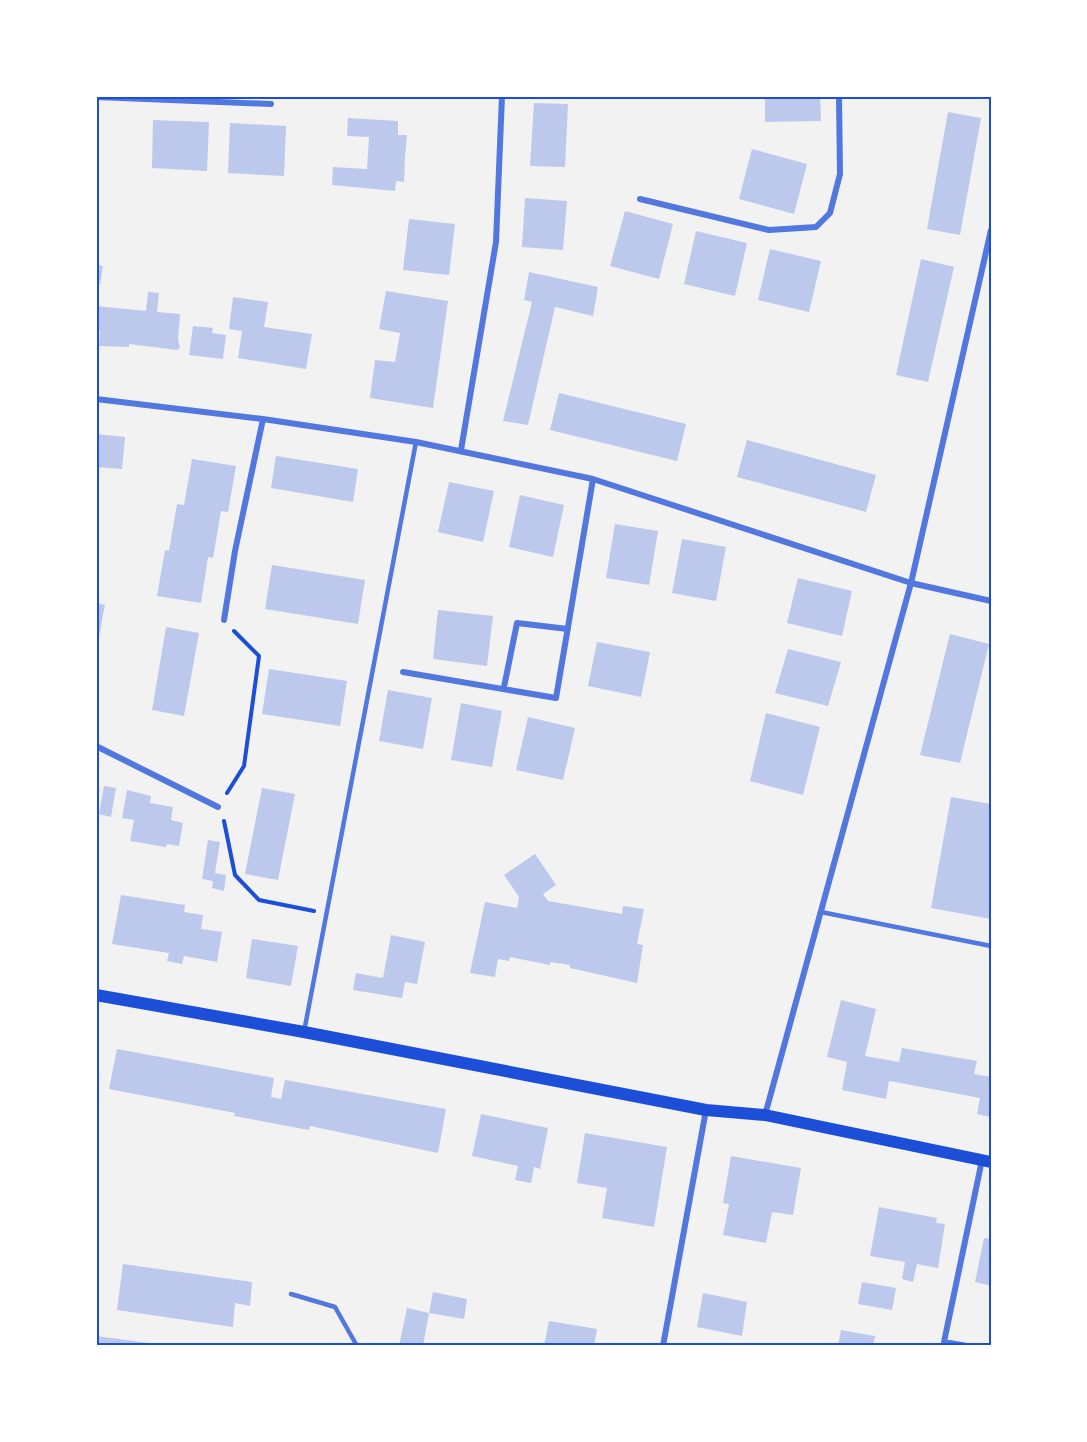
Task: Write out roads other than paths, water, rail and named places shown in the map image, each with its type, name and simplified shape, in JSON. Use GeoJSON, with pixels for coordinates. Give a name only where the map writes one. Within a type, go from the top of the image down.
{"type":"FeatureCollection","features":[{"type":"Feature","properties":{"kind":"main road"},"geometry":{"type":"LineString","coordinates":[[96,995],[304,1032],[706,1110],[765,1114],[986,1161]]}},
{"type":"Feature","properties":{"kind":"street"},"geometry":{"type":"LineString","coordinates":[[461,450],[496,242],[502,96]]}},
{"type":"Feature","properties":{"kind":"street"},"geometry":{"type":"LineString","coordinates":[[640,199],[769,230],[816,227],[830,213],[840,174],[839,96]]}},
{"type":"Feature","properties":{"kind":"street"},"geometry":{"type":"LineString","coordinates":[[96,97],[271,104]]}},
{"type":"Feature","properties":{"kind":"street"},"geometry":{"type":"LineString","coordinates":[[765,1114],[911,583],[991,230]]}},
{"type":"Feature","properties":{"kind":"street"},"geometry":{"type":"LineString","coordinates":[[96,399],[263,419],[416,442],[593,479],[911,583],[991,601]]}},
{"type":"Feature","properties":{"kind":"street"},"geometry":{"type":"LineString","coordinates":[[224,620],[235,551],[263,419]]}},
{"type":"Feature","properties":{"kind":"street"},"geometry":{"type":"LineString","coordinates":[[403,672],[504,687],[556,698],[593,479]]}},
{"type":"Feature","properties":{"kind":"street"},"geometry":{"type":"LineString","coordinates":[[504,687],[517,623],[568,629]]}},
{"type":"Feature","properties":{"kind":"street"},"geometry":{"type":"LineString","coordinates":[[96,746],[218,807]]}},
{"type":"Feature","properties":{"kind":"street"},"geometry":{"type":"LineString","coordinates":[[663,1346],[706,1110]]}},
{"type":"Feature","properties":{"kind":"street"},"geometry":{"type":"LineString","coordinates":[[966,1346],[944,1342],[986,1161]]}},
{"type":"Feature","properties":{"kind":"lane"},"geometry":{"type":"LineString","coordinates":[[304,1032],[416,442]]}},
{"type":"Feature","properties":{"kind":"lane"},"geometry":{"type":"LineString","coordinates":[[821,912],[991,946]]}},
{"type":"Feature","properties":{"kind":"lane"},"geometry":{"type":"LineString","coordinates":[[291,1294],[335,1307],[357,1346]]}}]}
